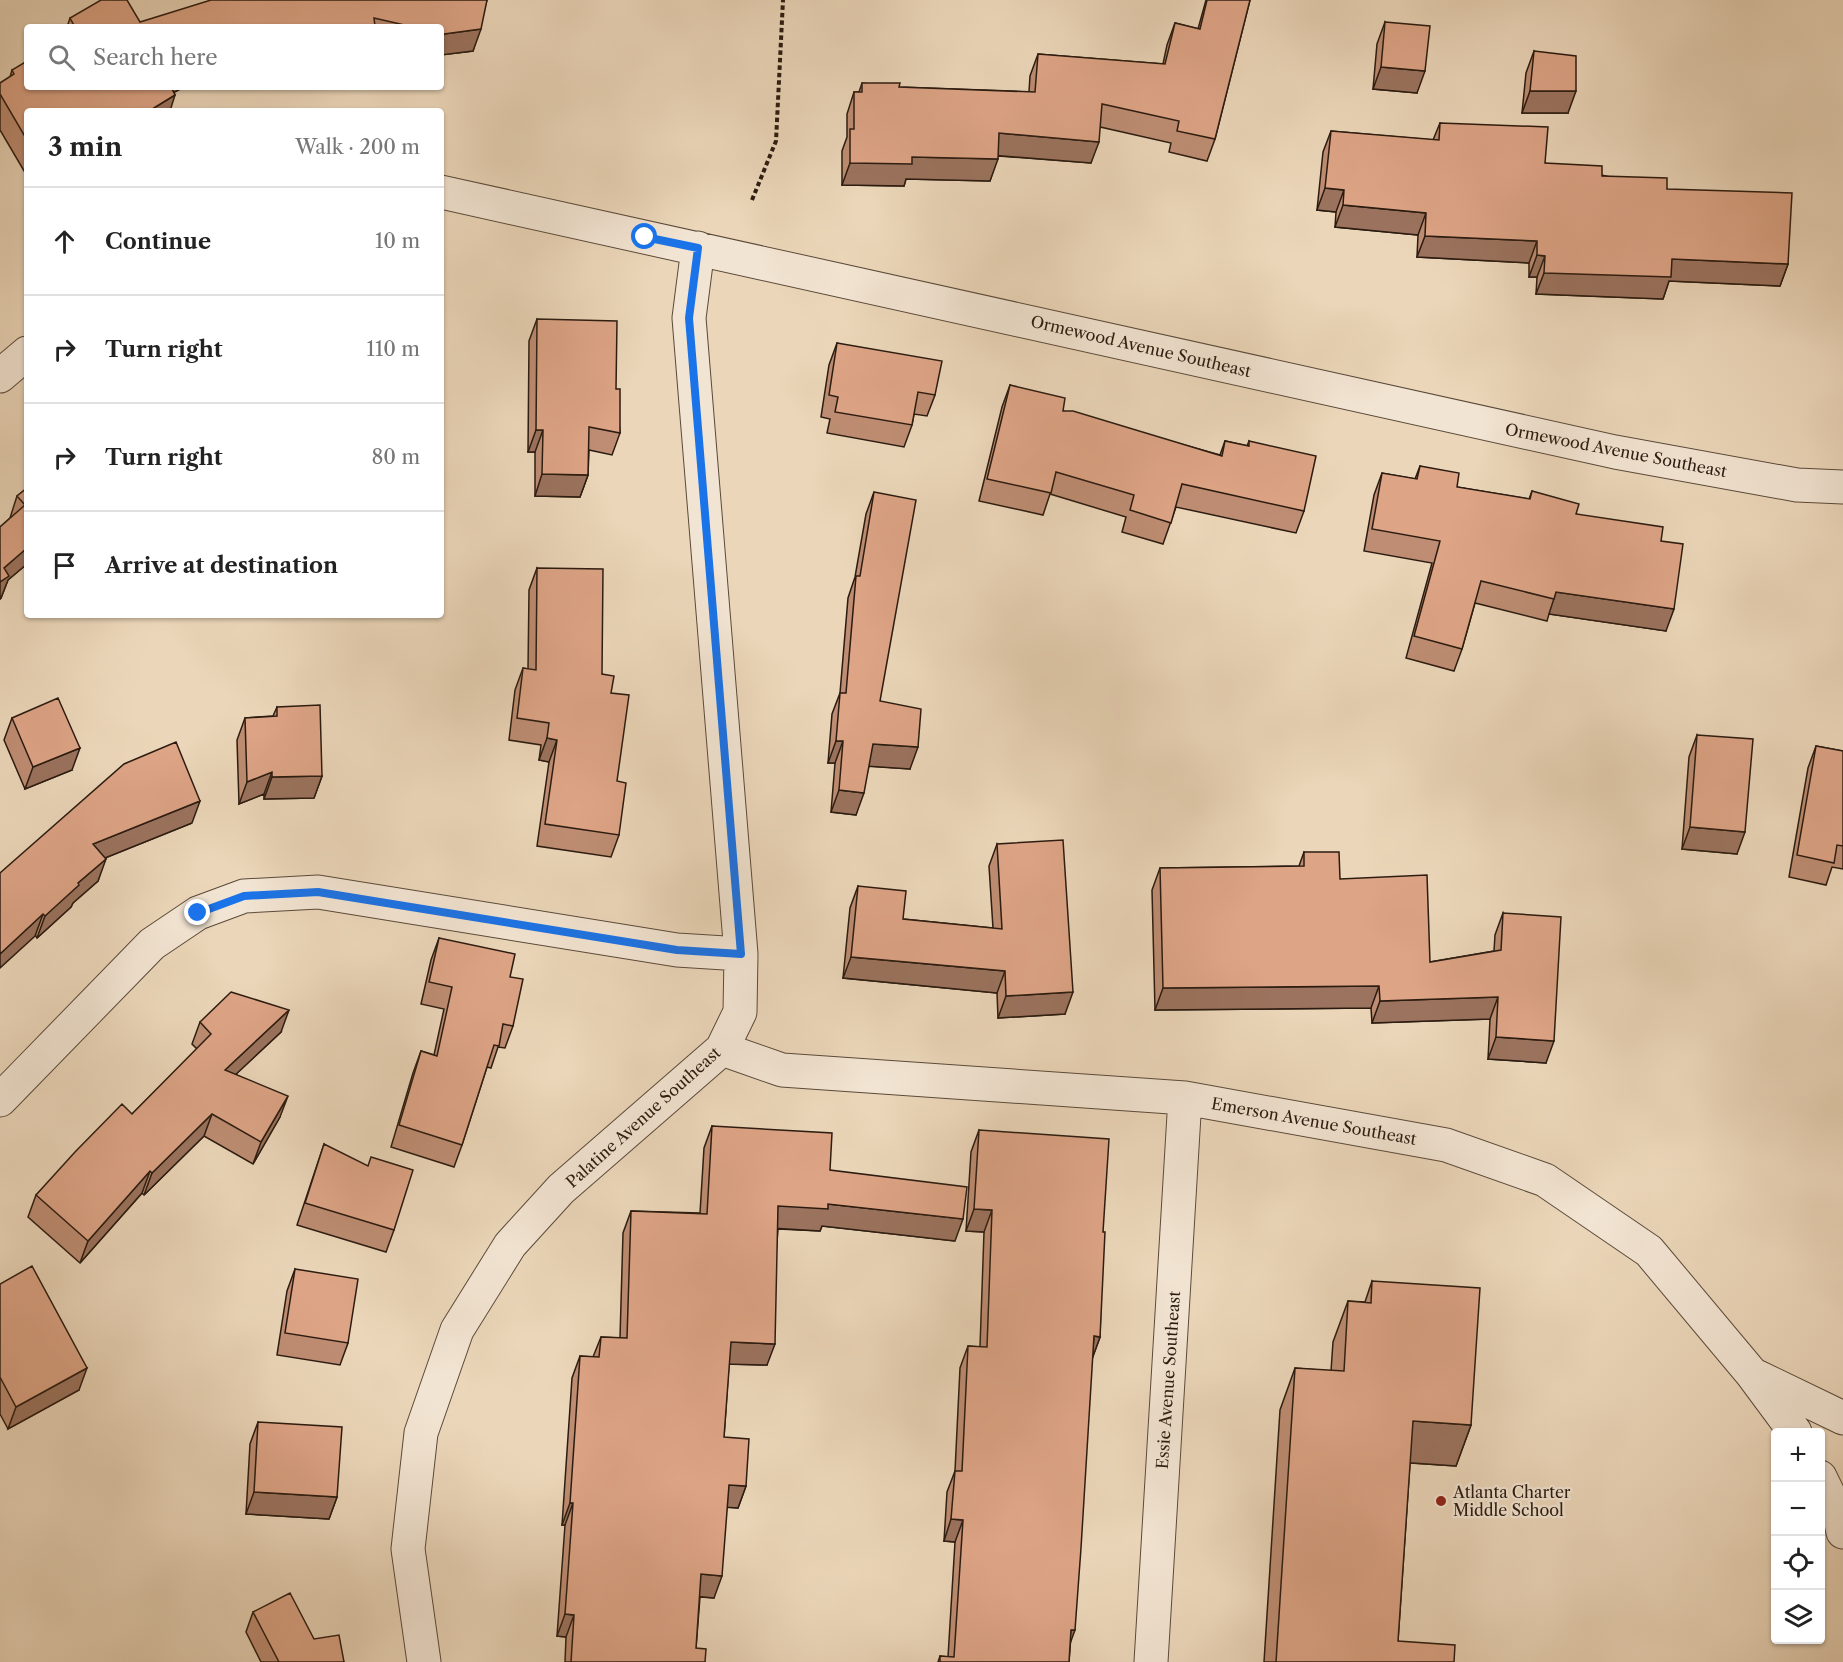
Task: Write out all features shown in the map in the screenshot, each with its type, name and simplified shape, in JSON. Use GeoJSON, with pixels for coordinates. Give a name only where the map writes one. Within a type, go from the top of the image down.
{"type":"FeatureCollection","features":[{"type":"Feature","properties":{"kind":"street","name":"Ormewood Avenue Southeast"},"geometry":{"type":"LineString","coordinates":[[444,193],[1615,452],[1797,484],[1843,487]]}},
{"type":"Feature","properties":{"kind":"street","name":"Palatine Avenue Southeast"},"geometry":{"type":"LineString","coordinates":[[424,1662],[408,1549],[421,1432],[457,1330],[510,1245],[561,1189],[722,1049],[740,1012],[741,954],[689,318],[698,248]]}},
{"type":"Feature","properties":{"kind":"street"},"geometry":{"type":"LineString","coordinates":[[0,376],[24,356]]}},
{"type":"Feature","properties":{"kind":"street"},"geometry":{"type":"LineString","coordinates":[[0,1100],[152,944],[198,913],[244,896],[318,892],[677,950],[741,954]]}},
{"type":"Feature","properties":{"kind":"street","name":"Emerson Avenue Southeast"},"geometry":{"type":"LineString","coordinates":[[722,1049],[782,1070],[1185,1098],[1446,1145],[1545,1180],[1649,1251],[1752,1374],[1792,1428]]}},
{"type":"Feature","properties":{"kind":"street","name":"Essie Avenue Southeast"},"geometry":{"type":"LineString","coordinates":[[1150,1662],[1185,1098]]}},
{"type":"Feature","properties":{"kind":"street"},"geometry":{"type":"LineString","coordinates":[[1752,1374],[1843,1418]]}},
{"type":"Feature","properties":{"kind":"street"},"geometry":{"type":"LineString","coordinates":[[1823,1482],[1840,1518],[1843,1532]]}},
{"type":"Feature","properties":{"kind":"path"},"geometry":{"type":"LineString","coordinates":[[752,200],[776,141],[783,0]]}},
{"type":"Feature","properties":{"kind":"building"},"geometry":{"type":"Polygon","coordinates":[[[101,0],[127,0],[140,22],[211,0],[487,0],[481,29],[444,34],[444,24],[400,24],[374,18],[375,24],[73,24],[70,18],[101,0]]]}},
{"type":"Feature","properties":{"kind":"building"},"geometry":{"type":"Polygon","coordinates":[[[1207,0],[1250,0],[1215,139],[1177,131],[1179,121],[1102,104],[1099,142],[999,133],[998,159],[912,157],[912,164],[850,163],[850,129],[854,129],[854,92],[862,92],[862,83],[900,83],[899,87],[1035,92],[1038,54],[1165,64],[1175,23],[1200,29],[1207,0]]]}},
{"type":"Feature","properties":{"kind":"building"},"geometry":{"type":"Polygon","coordinates":[[[1385,22],[1430,26],[1425,71],[1381,67],[1385,22]]]}},
{"type":"Feature","properties":{"kind":"building"},"geometry":{"type":"Polygon","coordinates":[[[1534,51],[1576,56],[1576,91],[1530,91],[1534,51]]]}},
{"type":"Feature","properties":{"kind":"building"},"geometry":{"type":"Polygon","coordinates":[[[24,63],[24,90],[172,90],[175,95],[154,108],[24,108],[24,135],[0,94],[0,83],[14,74],[12,70],[24,63]]]}},
{"type":"Feature","properties":{"kind":"building"},"geometry":{"type":"Polygon","coordinates":[[[1440,123],[1548,127],[1545,163],[1602,166],[1602,176],[1667,178],[1667,189],[1792,193],[1788,264],[1672,259],[1671,277],[1544,273],[1545,256],[1537,255],[1537,241],[1425,236],[1426,213],[1343,205],[1344,190],[1325,188],[1331,131],[1439,140],[1440,123]]]}},
{"type":"Feature","properties":{"kind":"building"},"geometry":{"type":"Polygon","coordinates":[[[537,319],[617,321],[616,389],[620,389],[620,433],[589,427],[588,475],[542,474],[543,430],[536,430],[537,319]]]}},
{"type":"Feature","properties":{"kind":"building"},"geometry":{"type":"Polygon","coordinates":[[[837,343],[942,361],[935,395],[918,392],[912,425],[835,412],[838,397],[829,395],[837,343]]]}},
{"type":"Feature","properties":{"kind":"building"},"geometry":{"type":"Polygon","coordinates":[[[1010,385],[1065,398],[1063,411],[1073,411],[1222,456],[1225,441],[1249,446],[1249,441],[1316,456],[1304,511],[1182,484],[1171,523],[1130,510],[1134,495],[1056,472],[1051,493],[987,479],[1010,385]]]}},
{"type":"Feature","properties":{"kind":"building"},"geometry":{"type":"Polygon","coordinates":[[[1420,466],[1459,473],[1457,487],[1530,499],[1532,491],[1579,504],[1576,514],[1663,527],[1661,541],[1683,544],[1674,609],[1556,592],[1554,599],[1481,581],[1462,649],[1414,636],[1440,541],[1372,529],[1382,473],[1417,479],[1420,466]]]}},
{"type":"Feature","properties":{"kind":"building"},"geometry":{"type":"Polygon","coordinates":[[[24,490],[24,504],[17,496],[24,490]]]}},
{"type":"Feature","properties":{"kind":"building"},"geometry":{"type":"Polygon","coordinates":[[[874,492],[916,500],[880,701],[921,709],[918,747],[873,744],[864,793],[839,790],[843,741],[836,741],[840,693],[846,693],[856,576],[860,576],[874,492]]]}},
{"type":"Feature","properties":{"kind":"building"},"geometry":{"type":"Polygon","coordinates":[[[24,506],[24,551],[4,568],[9,576],[0,582],[0,527],[24,506]]]}},
{"type":"Feature","properties":{"kind":"building"},"geometry":{"type":"Polygon","coordinates":[[[537,568],[603,569],[602,674],[614,676],[611,693],[629,695],[617,781],[626,783],[619,835],[545,824],[557,740],[547,738],[549,723],[517,718],[523,668],[536,670],[537,568]]]}},
{"type":"Feature","properties":{"kind":"building"},"geometry":{"type":"Polygon","coordinates":[[[58,698],[80,748],[33,767],[12,718],[58,698]]]}},
{"type":"Feature","properties":{"kind":"building"},"geometry":{"type":"Polygon","coordinates":[[[320,705],[322,776],[272,777],[272,772],[247,782],[245,718],[277,716],[277,707],[320,705]]]}},
{"type":"Feature","properties":{"kind":"building"},"geometry":{"type":"Polygon","coordinates":[[[1697,735],[1753,739],[1745,832],[1690,827],[1697,735]]]}},
{"type":"Feature","properties":{"kind":"building"},"geometry":{"type":"Polygon","coordinates":[[[176,742],[200,801],[93,844],[106,859],[0,954],[0,873],[124,764],[176,742]]]}},
{"type":"Feature","properties":{"kind":"building"},"geometry":{"type":"Polygon","coordinates":[[[1816,746],[1843,751],[1843,846],[1837,845],[1834,863],[1797,855],[1816,746]]]}},
{"type":"Feature","properties":{"kind":"building"},"geometry":{"type":"Polygon","coordinates":[[[1063,840],[1073,992],[1006,996],[1005,971],[851,957],[858,886],[906,891],[903,919],[1002,929],[997,844],[1063,840]]]}},
{"type":"Feature","properties":{"kind":"building"},"geometry":{"type":"Polygon","coordinates":[[[1304,852],[1339,852],[1340,879],[1427,875],[1430,962],[1501,950],[1503,913],[1561,917],[1554,1041],[1496,1037],[1498,997],[1380,1001],[1379,986],[1163,988],[1160,868],[1304,866],[1304,852]]]}},
{"type":"Feature","properties":{"kind":"building"},"geometry":{"type":"Polygon","coordinates":[[[439,938],[515,954],[510,977],[523,979],[513,1026],[503,1024],[499,1046],[494,1045],[462,1145],[399,1125],[421,1051],[437,1056],[452,987],[429,982],[439,938]]]}},
{"type":"Feature","properties":{"kind":"building"},"geometry":{"type":"Polygon","coordinates":[[[231,992],[289,1010],[225,1070],[288,1096],[261,1142],[212,1114],[152,1173],[150,1171],[88,1241],[36,1195],[122,1104],[132,1114],[211,1034],[200,1022],[231,992]]]}},
{"type":"Feature","properties":{"kind":"building"},"geometry":{"type":"Polygon","coordinates":[[[712,1126],[832,1133],[830,1170],[967,1187],[963,1219],[828,1204],[828,1209],[778,1206],[775,1344],[731,1342],[724,1437],[749,1439],[746,1486],[729,1485],[722,1576],[701,1574],[696,1648],[706,1649],[705,1662],[571,1662],[574,1615],[565,1614],[580,1356],[599,1357],[601,1337],[627,1338],[631,1211],[707,1214],[712,1126]]]}},
{"type":"Feature","properties":{"kind":"building"},"geometry":{"type":"Polygon","coordinates":[[[979,1130],[1109,1139],[1100,1337],[1094,1336],[1075,1630],[1071,1630],[1069,1662],[940,1662],[940,1656],[954,1657],[963,1520],[951,1519],[955,1471],[962,1471],[968,1346],[987,1347],[992,1210],[974,1209],[979,1130]]]}},
{"type":"Feature","properties":{"kind":"building"},"geometry":{"type":"Polygon","coordinates":[[[324,1144],[368,1166],[371,1157],[413,1170],[394,1230],[305,1203],[324,1144]]]}},
{"type":"Feature","properties":{"kind":"building"},"geometry":{"type":"Polygon","coordinates":[[[32,1266],[87,1368],[16,1407],[0,1377],[0,1284],[32,1266]]]}},
{"type":"Feature","properties":{"kind":"building"},"geometry":{"type":"Polygon","coordinates":[[[295,1269],[358,1279],[348,1343],[285,1333],[295,1269]]]}},
{"type":"Feature","properties":{"kind":"building"},"geometry":{"type":"Polygon","coordinates":[[[1372,1281],[1480,1288],[1471,1425],[1413,1421],[1398,1641],[1455,1645],[1454,1662],[1276,1662],[1295,1368],[1344,1371],[1348,1301],[1371,1303],[1372,1281]]]}},
{"type":"Feature","properties":{"kind":"building"},"geometry":{"type":"Polygon","coordinates":[[[258,1422],[342,1427],[337,1497],[254,1492],[258,1422]]]}},
{"type":"Feature","properties":{"kind":"building"},"geometry":{"type":"Polygon","coordinates":[[[290,1593],[314,1639],[339,1635],[344,1662],[279,1662],[253,1612],[290,1593]]]}},
{"type":"Feature","properties":{"kind":"place","name":"Atlanta Charter Middle School"},"geometry":{"type":"Point","coordinates":[1441,1501]}},
{"type":"Feature","properties":{"kind":"route"},"geometry":{"type":"LineString","coordinates":[[198,913],[244,896],[318,892],[677,950],[741,954],[689,318],[698,248],[645,237]]}}]}
